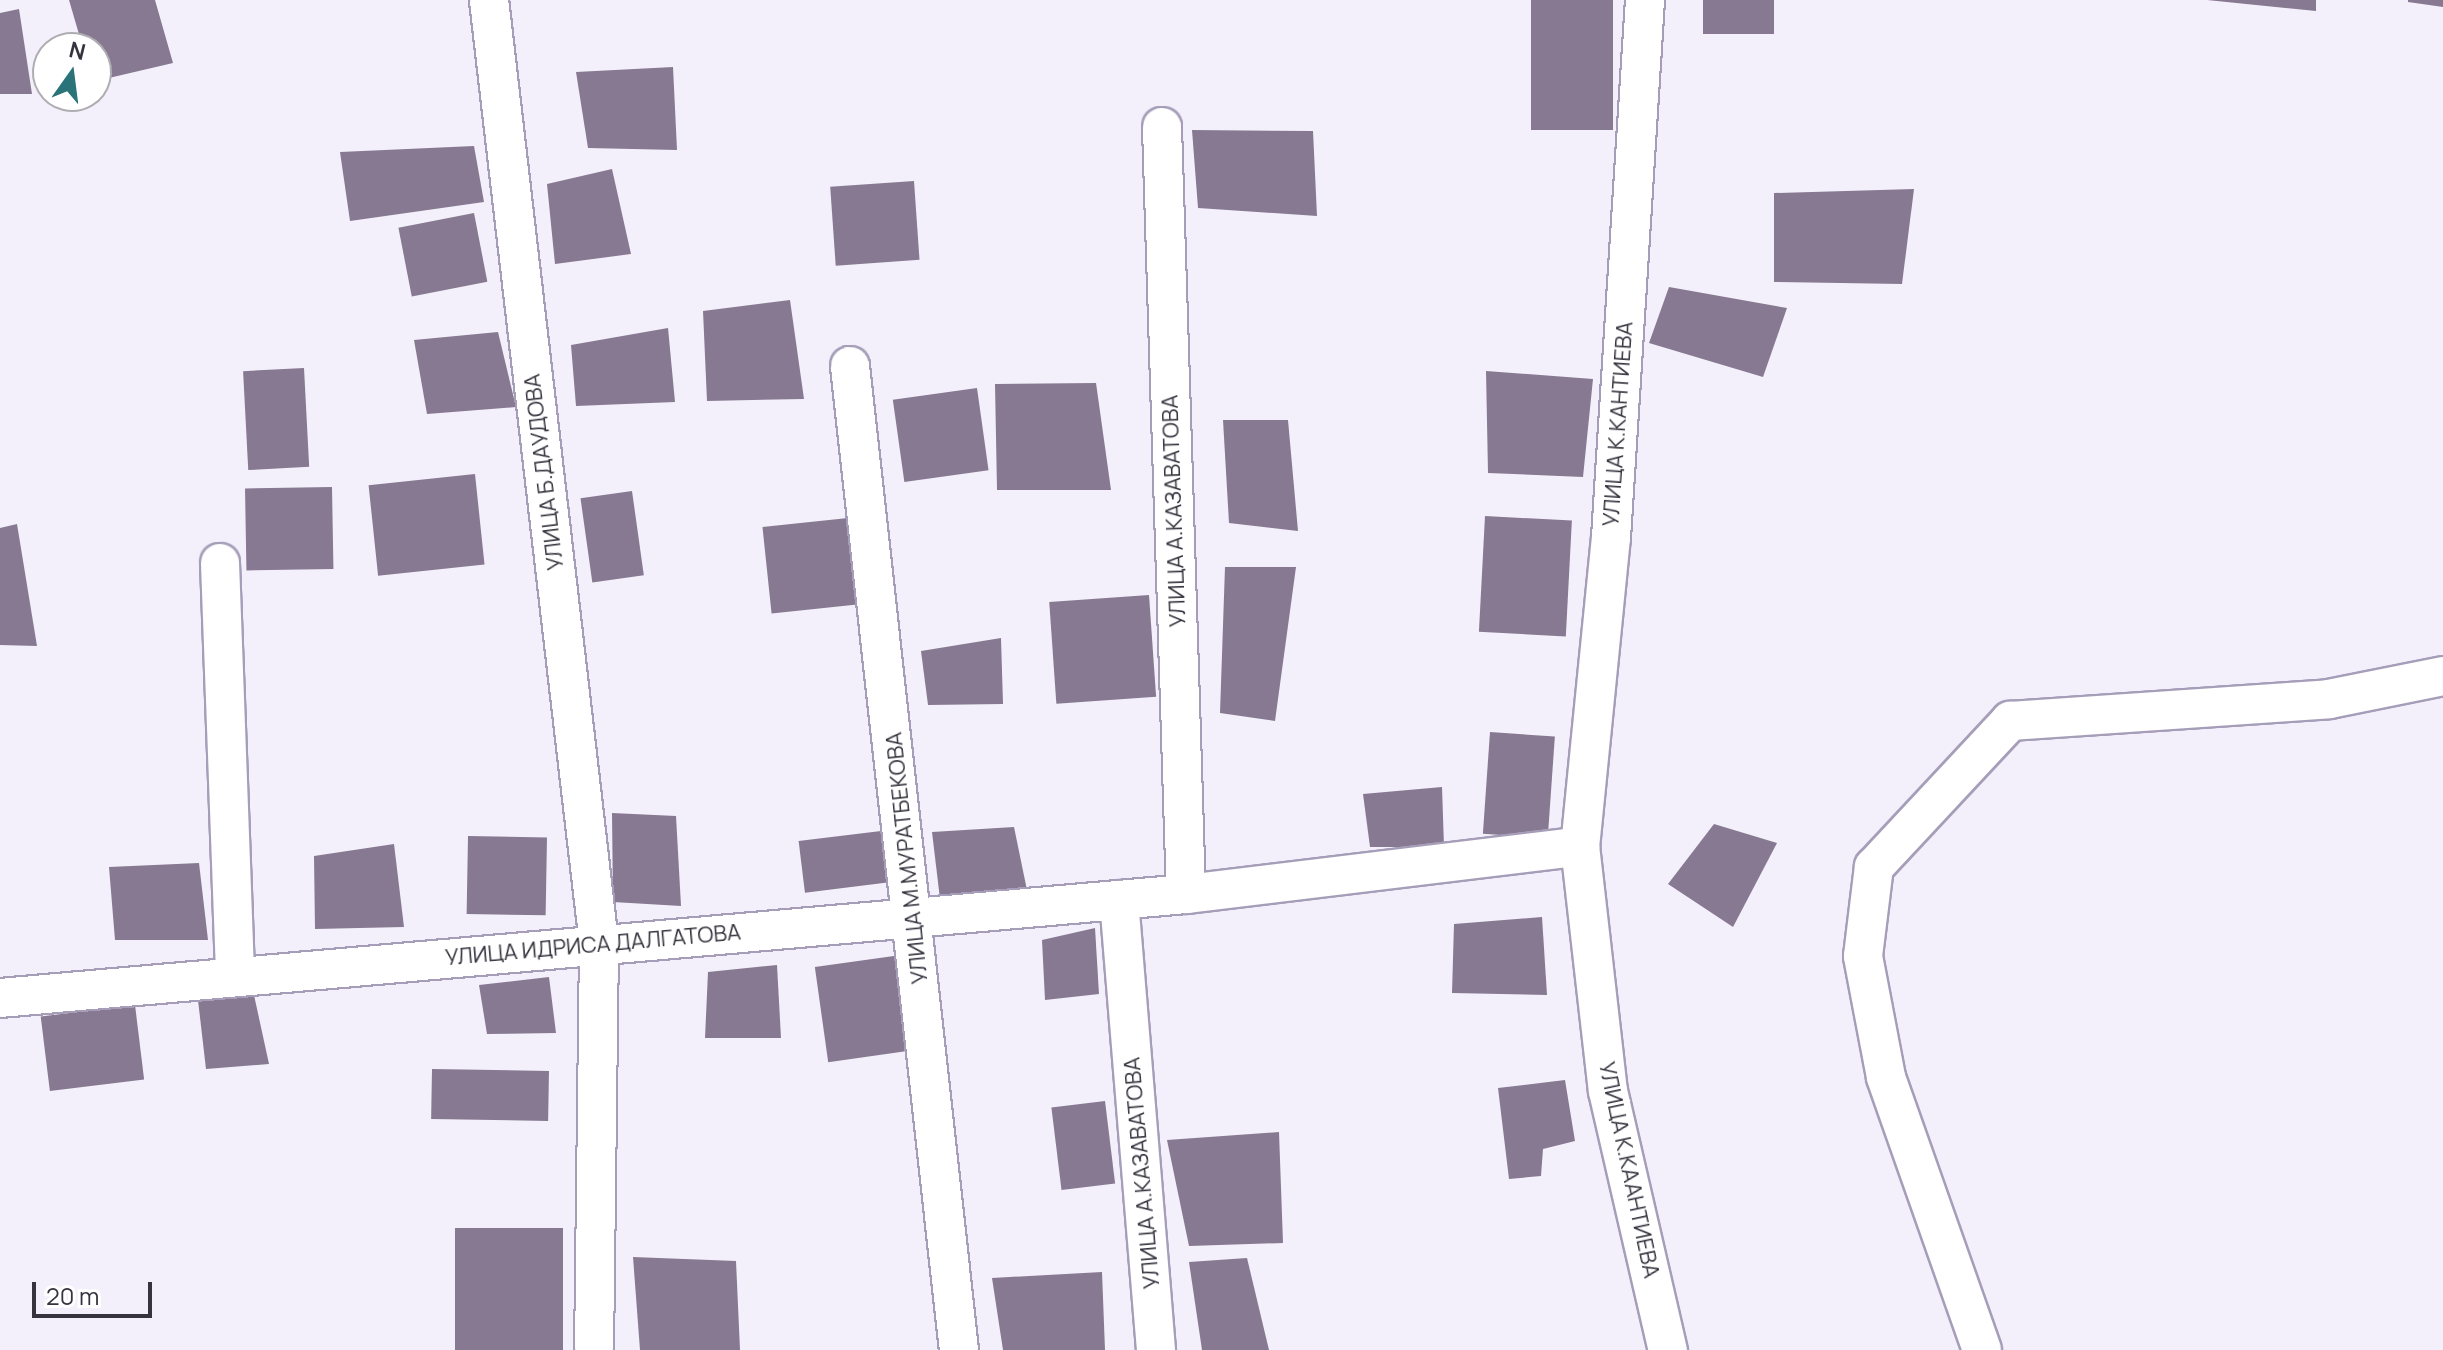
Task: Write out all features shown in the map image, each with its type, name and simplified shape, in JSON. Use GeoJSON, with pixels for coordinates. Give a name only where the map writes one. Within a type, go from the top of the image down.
{"type":"FeatureCollection","features":[{"type":"Feature","properties":{"kind":"street","name":"УЛИЦА Б.ДАУДОВА"},"geometry":{"type":"LineString","coordinates":[[489,0],[599,944],[594,1348]]}},
{"type":"Feature","properties":{"kind":"street","name":"УЛИЦА К.КАНТИЕВА"},"geometry":{"type":"LineString","coordinates":[[1580,846],[1611,537],[1645,0]]}},
{"type":"Feature","properties":{"kind":"street","name":"УЛИЦА А.КАЗАВАТОВА"},"geometry":{"type":"LineString","coordinates":[[1162,127],[1186,894]]}},
{"type":"Feature","properties":{"kind":"street","name":"УЛИЦА М.МУРАТБЕКОВА"},"geometry":{"type":"LineString","coordinates":[[850,366],[914,917],[959,1350]]}},
{"type":"Feature","properties":{"kind":"street"},"geometry":{"type":"LineString","coordinates":[[220,563],[235,977]]}},
{"type":"Feature","properties":{"kind":"street"},"geometry":{"type":"LineString","coordinates":[[1982,1350],[1886,1077],[1863,956],[1874,867],[2010,721],[2329,699],[2443,676]]}},
{"type":"Feature","properties":{"kind":"street","name":"УЛИЦА ИДРИСА ДАЛГАТОВА"},"geometry":{"type":"LineString","coordinates":[[0,998],[1186,894],[1580,846]]}},
{"type":"Feature","properties":{"kind":"street","name":"УЛИЦА К.КААНТИЕВА"},"geometry":{"type":"LineString","coordinates":[[1580,846],[1608,1091],[1668,1350]]}},
{"type":"Feature","properties":{"kind":"street","name":"УЛИЦА А.КАЗАВАТОВА"},"geometry":{"type":"LineString","coordinates":[[1119,900],[1156,1350]]}},
{"type":"Feature","properties":{"kind":"building"},"geometry":{"type":"Polygon","coordinates":[[[69,0],[155,0],[173,63],[112,77],[112,32],[78,32],[69,0]]]}},
{"type":"Feature","properties":{"kind":"building"},"geometry":{"type":"Polygon","coordinates":[[[1531,0],[1613,0],[1613,130],[1531,130],[1531,0]]]}},
{"type":"Feature","properties":{"kind":"building"},"geometry":{"type":"Polygon","coordinates":[[[1703,0],[1774,0],[1774,34],[1703,34],[1703,0]]]}},
{"type":"Feature","properties":{"kind":"building"},"geometry":{"type":"Polygon","coordinates":[[[2207,0],[2316,0],[2316,11],[2207,0]]]}},
{"type":"Feature","properties":{"kind":"building"},"geometry":{"type":"Polygon","coordinates":[[[2443,0],[2443,7],[2408,2],[2443,0]]]}},
{"type":"Feature","properties":{"kind":"building"},"geometry":{"type":"Polygon","coordinates":[[[19,9],[32,94],[0,94],[0,13],[19,9]]]}},
{"type":"Feature","properties":{"kind":"building"},"geometry":{"type":"Polygon","coordinates":[[[673,67],[677,150],[588,148],[576,72],[673,67]]]}},
{"type":"Feature","properties":{"kind":"building"},"geometry":{"type":"Polygon","coordinates":[[[1192,130],[1313,131],[1317,216],[1198,208],[1192,130]]]}},
{"type":"Feature","properties":{"kind":"building"},"geometry":{"type":"Polygon","coordinates":[[[474,146],[484,202],[350,221],[340,152],[474,146]]]}},
{"type":"Feature","properties":{"kind":"building"},"geometry":{"type":"Polygon","coordinates":[[[612,169],[631,254],[555,264],[547,184],[612,169]]]}},
{"type":"Feature","properties":{"kind":"building"},"geometry":{"type":"Polygon","coordinates":[[[914,181],[920,260],[836,266],[830,187],[914,181]]]}},
{"type":"Feature","properties":{"kind":"building"},"geometry":{"type":"Polygon","coordinates":[[[1914,189],[1902,284],[1774,282],[1774,193],[1914,189]]]}},
{"type":"Feature","properties":{"kind":"building"},"geometry":{"type":"Polygon","coordinates":[[[474,213],[487,282],[412,296],[398,228],[474,213]]]}},
{"type":"Feature","properties":{"kind":"building"},"geometry":{"type":"Polygon","coordinates":[[[1669,287],[1787,308],[1763,377],[1649,343],[1669,287]]]}},
{"type":"Feature","properties":{"kind":"building"},"geometry":{"type":"Polygon","coordinates":[[[790,300],[804,399],[707,401],[703,311],[790,300]]]}},
{"type":"Feature","properties":{"kind":"building"},"geometry":{"type":"Polygon","coordinates":[[[668,328],[675,402],[576,406],[571,345],[668,328]]]}},
{"type":"Feature","properties":{"kind":"building"},"geometry":{"type":"Polygon","coordinates":[[[498,332],[516,407],[427,414],[414,340],[498,332]]]}},
{"type":"Feature","properties":{"kind":"building"},"geometry":{"type":"Polygon","coordinates":[[[304,368],[309,467],[248,470],[243,371],[304,368]]]}},
{"type":"Feature","properties":{"kind":"building"},"geometry":{"type":"Polygon","coordinates":[[[1486,371],[1593,379],[1583,477],[1488,473],[1486,371]]]}},
{"type":"Feature","properties":{"kind":"building"},"geometry":{"type":"Polygon","coordinates":[[[1096,383],[1111,490],[997,490],[995,384],[1096,383]]]}},
{"type":"Feature","properties":{"kind":"building"},"geometry":{"type":"Polygon","coordinates":[[[977,388],[989,470],[904,482],[893,400],[977,388]]]}},
{"type":"Feature","properties":{"kind":"building"},"geometry":{"type":"Polygon","coordinates":[[[1223,420],[1288,420],[1298,531],[1229,523],[1223,420]]]}},
{"type":"Feature","properties":{"kind":"building"},"geometry":{"type":"Polygon","coordinates":[[[475,474],[485,565],[378,576],[369,485],[475,474]]]}},
{"type":"Feature","properties":{"kind":"building"},"geometry":{"type":"Polygon","coordinates":[[[332,487],[333,569],[246,571],[245,489],[332,487]]]}},
{"type":"Feature","properties":{"kind":"building"},"geometry":{"type":"Polygon","coordinates":[[[632,491],[644,575],[592,582],[581,498],[632,491]]]}},
{"type":"Feature","properties":{"kind":"building"},"geometry":{"type":"Polygon","coordinates":[[[1485,516],[1572,521],[1566,636],[1479,632],[1485,516]]]}},
{"type":"Feature","properties":{"kind":"building"},"geometry":{"type":"Polygon","coordinates":[[[848,518],[857,605],[772,614],[762,527],[848,518]]]}},
{"type":"Feature","properties":{"kind":"building"},"geometry":{"type":"Polygon","coordinates":[[[17,524],[37,646],[0,645],[0,528],[17,524]]]}},
{"type":"Feature","properties":{"kind":"building"},"geometry":{"type":"Polygon","coordinates":[[[1225,567],[1296,567],[1275,721],[1220,713],[1225,567]]]}},
{"type":"Feature","properties":{"kind":"building"},"geometry":{"type":"Polygon","coordinates":[[[1149,595],[1156,697],[1056,704],[1049,602],[1149,595]]]}},
{"type":"Feature","properties":{"kind":"building"},"geometry":{"type":"Polygon","coordinates":[[[1001,638],[1003,704],[928,705],[921,651],[1001,638]]]}},
{"type":"Feature","properties":{"kind":"building"},"geometry":{"type":"Polygon","coordinates":[[[1490,732],[1555,737],[1548,838],[1483,834],[1490,732]]]}},
{"type":"Feature","properties":{"kind":"building"},"geometry":{"type":"Polygon","coordinates":[[[1442,787],[1444,847],[1370,847],[1363,794],[1442,787]]]}},
{"type":"Feature","properties":{"kind":"building"},"geometry":{"type":"Polygon","coordinates":[[[612,813],[676,816],[681,906],[613,902],[612,813]]]}},
{"type":"Feature","properties":{"kind":"building"},"geometry":{"type":"Polygon","coordinates":[[[1714,824],[1777,843],[1733,927],[1668,884],[1714,824]]]}},
{"type":"Feature","properties":{"kind":"building"},"geometry":{"type":"Polygon","coordinates":[[[1014,827],[1028,895],[940,899],[932,832],[1014,827]]]}},
{"type":"Feature","properties":{"kind":"building"},"geometry":{"type":"Polygon","coordinates":[[[881,831],[887,883],[805,893],[799,841],[881,831]]]}},
{"type":"Feature","properties":{"kind":"building"},"geometry":{"type":"Polygon","coordinates":[[[468,836],[547,837],[546,915],[467,914],[468,836]]]}},
{"type":"Feature","properties":{"kind":"building"},"geometry":{"type":"Polygon","coordinates":[[[394,844],[404,927],[315,929],[314,856],[394,844]]]}},
{"type":"Feature","properties":{"kind":"building"},"geometry":{"type":"Polygon","coordinates":[[[199,863],[208,940],[115,940],[109,867],[199,863]]]}},
{"type":"Feature","properties":{"kind":"building"},"geometry":{"type":"Polygon","coordinates":[[[1542,917],[1547,995],[1452,993],[1454,924],[1542,917]]]}},
{"type":"Feature","properties":{"kind":"building"},"geometry":{"type":"Polygon","coordinates":[[[1095,928],[1099,994],[1045,1000],[1042,940],[1095,928]]]}},
{"type":"Feature","properties":{"kind":"building"},"geometry":{"type":"Polygon","coordinates":[[[901,955],[914,1050],[828,1062],[815,967],[901,955]]]}},
{"type":"Feature","properties":{"kind":"building"},"geometry":{"type":"Polygon","coordinates":[[[777,965],[781,1038],[705,1038],[708,972],[777,965]]]}},
{"type":"Feature","properties":{"kind":"building"},"geometry":{"type":"Polygon","coordinates":[[[549,977],[556,1033],[487,1034],[479,985],[549,977]]]}},
{"type":"Feature","properties":{"kind":"building"},"geometry":{"type":"Polygon","coordinates":[[[254,995],[269,1064],[206,1069],[198,1000],[254,995]]]}},
{"type":"Feature","properties":{"kind":"building"},"geometry":{"type":"Polygon","coordinates":[[[135,1005],[144,1079],[50,1091],[41,1017],[135,1005]]]}},
{"type":"Feature","properties":{"kind":"building"},"geometry":{"type":"Polygon","coordinates":[[[432,1069],[549,1071],[548,1121],[431,1119],[432,1069]]]}},
{"type":"Feature","properties":{"kind":"building"},"geometry":{"type":"Polygon","coordinates":[[[1565,1080],[1575,1141],[1543,1149],[1541,1176],[1509,1179],[1498,1088],[1565,1080]]]}},
{"type":"Feature","properties":{"kind":"building"},"geometry":{"type":"Polygon","coordinates":[[[1105,1101],[1115,1183],[1062,1190],[1051,1108],[1105,1101]]]}},
{"type":"Feature","properties":{"kind":"building"},"geometry":{"type":"Polygon","coordinates":[[[1279,1132],[1283,1243],[1189,1246],[1167,1140],[1279,1132]]]}},
{"type":"Feature","properties":{"kind":"building"},"geometry":{"type":"Polygon","coordinates":[[[455,1228],[563,1228],[563,1350],[455,1350],[455,1228]]]}},
{"type":"Feature","properties":{"kind":"building"},"geometry":{"type":"Polygon","coordinates":[[[633,1257],[736,1261],[740,1350],[640,1350],[633,1257]]]}},
{"type":"Feature","properties":{"kind":"building"},"geometry":{"type":"Polygon","coordinates":[[[1247,1258],[1269,1350],[1202,1350],[1189,1262],[1247,1258]]]}},
{"type":"Feature","properties":{"kind":"building"},"geometry":{"type":"Polygon","coordinates":[[[1102,1272],[1105,1350],[1003,1350],[992,1278],[1102,1272]]]}}]}
